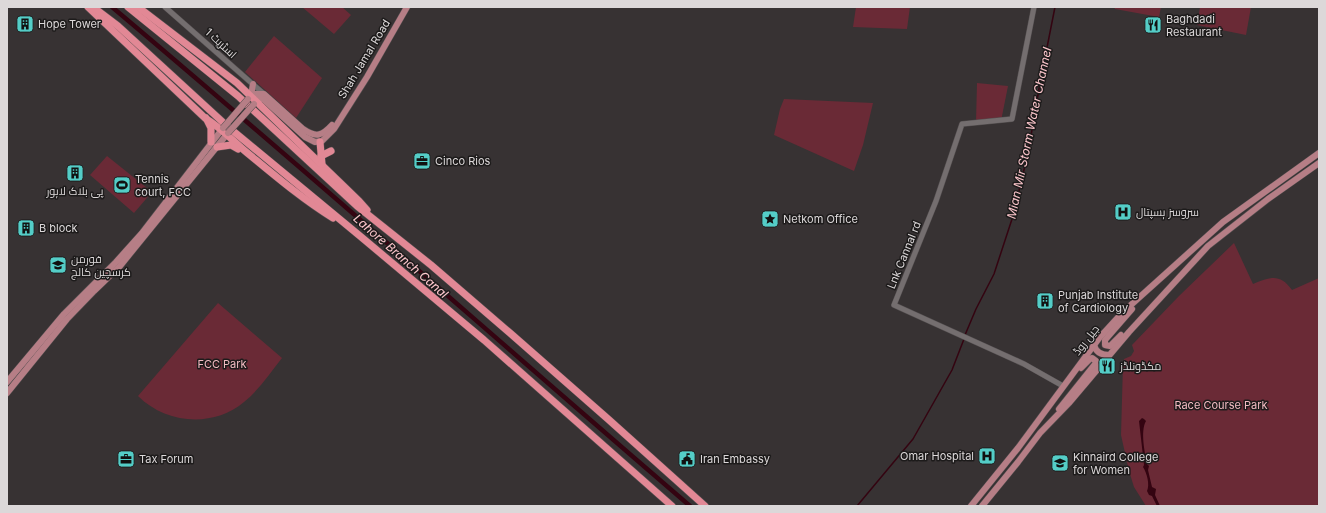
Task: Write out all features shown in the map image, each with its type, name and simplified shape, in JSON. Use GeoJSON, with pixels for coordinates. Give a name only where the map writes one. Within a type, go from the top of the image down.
{"type":"FeatureCollection","features":[{"type":"Feature","properties":{"kind":"highway"},"geometry":{"type":"LineString","coordinates":[[88,7],[205,118],[225,131],[244,150],[326,214],[360,236]]}},
{"type":"Feature","properties":{"kind":"highway"},"geometry":{"type":"LineString","coordinates":[[93,7],[118,26],[227,126],[484,340],[672,506]]}},
{"type":"Feature","properties":{"kind":"highway"},"geometry":{"type":"LineString","coordinates":[[128,7],[238,96],[357,206],[431,265],[597,409],[704,506]]}},
{"type":"Feature","properties":{"kind":"highway"},"geometry":{"type":"LineString","coordinates":[[138,7],[225,73],[359,200],[375,220]]}},
{"type":"Feature","properties":{"kind":"highway"},"geometry":{"type":"LineString","coordinates":[[205,118],[211,128],[211,142]]}},
{"type":"Feature","properties":{"kind":"highway"},"geometry":{"type":"LineString","coordinates":[[320,142],[322,164]]}},
{"type":"Feature","properties":{"kind":"highway"},"geometry":{"type":"LineString","coordinates":[[217,147],[231,144],[239,150],[244,150]]}},
{"type":"Feature","properties":{"kind":"highway"},"geometry":{"type":"LineString","coordinates":[[321,156],[331,151]]}},
{"type":"Feature","properties":{"kind":"main road","name":"Shah Jamal Road"},"geometry":{"type":"LineString","coordinates":[[320,142],[330,134],[367,77],[407,7]]}},
{"type":"Feature","properties":{"kind":"main road"},"geometry":{"type":"LineString","coordinates":[[252,100],[253,84]]}},
{"type":"Feature","properties":{"kind":"main road"},"geometry":{"type":"LineString","coordinates":[[7,382],[64,314],[142,234],[211,142],[225,131],[252,100],[256,93],[264,94],[310,134],[317,135],[323,133],[338,121]]}},
{"type":"Feature","properties":{"kind":"main road"},"geometry":{"type":"LineString","coordinates":[[252,100],[263,99],[303,136],[312,141],[320,142]]}},
{"type":"Feature","properties":{"kind":"main road"},"geometry":{"type":"LineString","coordinates":[[7,393],[67,319],[120,266],[217,147],[225,131]]}},
{"type":"Feature","properties":{"kind":"main road","name":"جیل روڈ"},"geometry":{"type":"LineString","coordinates":[[971,506],[1004,465],[1094,345],[1122,313],[1223,222],[1319,153]]}},
{"type":"Feature","properties":{"kind":"main road"},"geometry":{"type":"LineString","coordinates":[[1040,433],[1069,403],[1109,355],[1208,246],[1268,199],[1319,163]]}},
{"type":"Feature","properties":{"kind":"main road"},"geometry":{"type":"LineString","coordinates":[[1144,294],[1105,340],[1106,346],[1111,345],[1149,310]]}},
{"type":"Feature","properties":{"kind":"main road"},"geometry":{"type":"LineString","coordinates":[[1094,345],[1094,348],[1100,354],[1109,355]]}},
{"type":"Feature","properties":{"kind":"main road"},"geometry":{"type":"LineString","coordinates":[[982,506],[1096,361],[1090,358],[1063,386]]}},
{"type":"Feature","properties":{"kind":"street","name":"اسٹریٹ 1"},"geometry":{"type":"LineString","coordinates":[[165,7],[264,94]]}},
{"type":"Feature","properties":{"kind":"street","name":"Lnk Cannal rd"},"geometry":{"type":"LineString","coordinates":[[1034,7],[1012,119],[962,124],[936,201],[894,306],[1024,364],[1063,386]]}},
{"type":"Feature","properties":{"kind":"green space"},"geometry":{"type":"Polygon","coordinates":[[[302,7],[342,7],[351,15],[334,34],[302,7]]]}},
{"type":"Feature","properties":{"kind":"green space"},"geometry":{"type":"Polygon","coordinates":[[[856,7],[910,7],[907,29],[853,27],[856,7]]]}},
{"type":"Feature","properties":{"kind":"green space"},"geometry":{"type":"Polygon","coordinates":[[[1114,7],[1161,7],[1159,17],[1115,9],[1114,7]]]}},
{"type":"Feature","properties":{"kind":"green space"},"geometry":{"type":"Polygon","coordinates":[[[1200,7],[1251,7],[1246,35],[1197,25],[1200,7]]]}},
{"type":"Feature","properties":{"kind":"green space"},"geometry":{"type":"Polygon","coordinates":[[[274,36],[322,78],[296,118],[245,72],[274,36]]]}},
{"type":"Feature","properties":{"kind":"green space"},"geometry":{"type":"Polygon","coordinates":[[[977,83],[1008,86],[1001,121],[976,122],[977,83]]]}},
{"type":"Feature","properties":{"kind":"green space"},"geometry":{"type":"Polygon","coordinates":[[[784,99],[873,103],[863,145],[854,171],[774,135],[784,99]]]}},
{"type":"Feature","properties":{"kind":"green space","name":"Tennis court, FCC"},"geometry":{"type":"Polygon","coordinates":[[[107,156],[152,192],[134,213],[90,175],[107,156]]]}},
{"type":"Feature","properties":{"kind":"green space","name":"Race Course Park"},"geometry":{"type":"Polygon","coordinates":[[[1234,243],[1253,284],[1274,278],[1283,281],[1292,290],[1319,278],[1319,506],[1146,506],[1134,487],[1121,435],[1124,359],[1131,356],[1134,351],[1132,345],[1179,296],[1234,243]]]}},
{"type":"Feature","properties":{"kind":"green space","name":"FCC Park"},"geometry":{"type":"Polygon","coordinates":[[[218,303],[282,358],[255,392],[244,402],[232,410],[218,416],[204,419],[176,417],[149,405],[138,396],[218,303]]]}},
{"type":"Feature","properties":{"kind":"shaded area"},"geometry":{"type":"Polygon","coordinates":[[[1142,418],[1146,421],[1143,436],[1147,464],[1149,466],[1148,470],[1152,487],[1156,489],[1155,495],[1160,506],[1157,506],[1152,496],[1149,495],[1147,491],[1148,482],[1143,467],[1139,421],[1142,418]]]}},
{"type":"Feature","properties":{"kind":"waterway","name":"Lahore Branch Canal"},"geometry":{"type":"LineString","coordinates":[[112,7],[690,506]]}},
{"type":"Feature","properties":{"kind":"waterway","name":"Mian Mir Storm Water Channel"},"geometry":{"type":"LineString","coordinates":[[965,335],[976,309],[994,274],[1013,216],[1028,153],[1055,7]]}},
{"type":"Feature","properties":{"kind":"waterway","name":"Mian Mir Storm Water Channel"},"geometry":{"type":"LineString","coordinates":[[857,506],[913,439],[952,370],[964,339]]}},
{"type":"Feature","properties":{"kind":"place","name":"Hope Tower"},"geometry":{"type":"Point","coordinates":[25,24]}},
{"type":"Feature","properties":{"kind":"place","name":"Baghdadi Restaurant"},"geometry":{"type":"Point","coordinates":[1153,25]}},
{"type":"Feature","properties":{"kind":"place","name":"Cinco Rios"},"geometry":{"type":"Point","coordinates":[422,161]}},
{"type":"Feature","properties":{"kind":"place","name":"پی بلاک لاہور"},"geometry":{"type":"Point","coordinates":[75,173]}},
{"type":"Feature","properties":{"kind":"place","name":"Tennis court, FCC"},"geometry":{"type":"Point","coordinates":[122,185]}},
{"type":"Feature","properties":{"kind":"place","name":"سروسز ہسپتال"},"geometry":{"type":"Point","coordinates":[1123,212]}},
{"type":"Feature","properties":{"kind":"place","name":"Netkom Office"},"geometry":{"type":"Point","coordinates":[770,219]}},
{"type":"Feature","properties":{"kind":"place","name":"B block"},"geometry":{"type":"Point","coordinates":[26,228]}},
{"type":"Feature","properties":{"kind":"place","name":"فورمن کرسچین کالج"},"geometry":{"type":"Point","coordinates":[58,265]}},
{"type":"Feature","properties":{"kind":"place","name":"Punjab Institute of Cardiology"},"geometry":{"type":"Point","coordinates":[1045,301]}},
{"type":"Feature","properties":{"kind":"place","name":"مکڈونلڈز"},"geometry":{"type":"Point","coordinates":[1107,366]}},
{"type":"Feature","properties":{"kind":"place","name":"Omar Hospital"},"geometry":{"type":"Point","coordinates":[987,456]}},
{"type":"Feature","properties":{"kind":"place","name":"Tax Forum"},"geometry":{"type":"Point","coordinates":[126,459]}},
{"type":"Feature","properties":{"kind":"place","name":"Iran Embassy"},"geometry":{"type":"Point","coordinates":[687,459]}},
{"type":"Feature","properties":{"kind":"place","name":"Kinnaird College for Women"},"geometry":{"type":"Point","coordinates":[1060,463]}}]}
